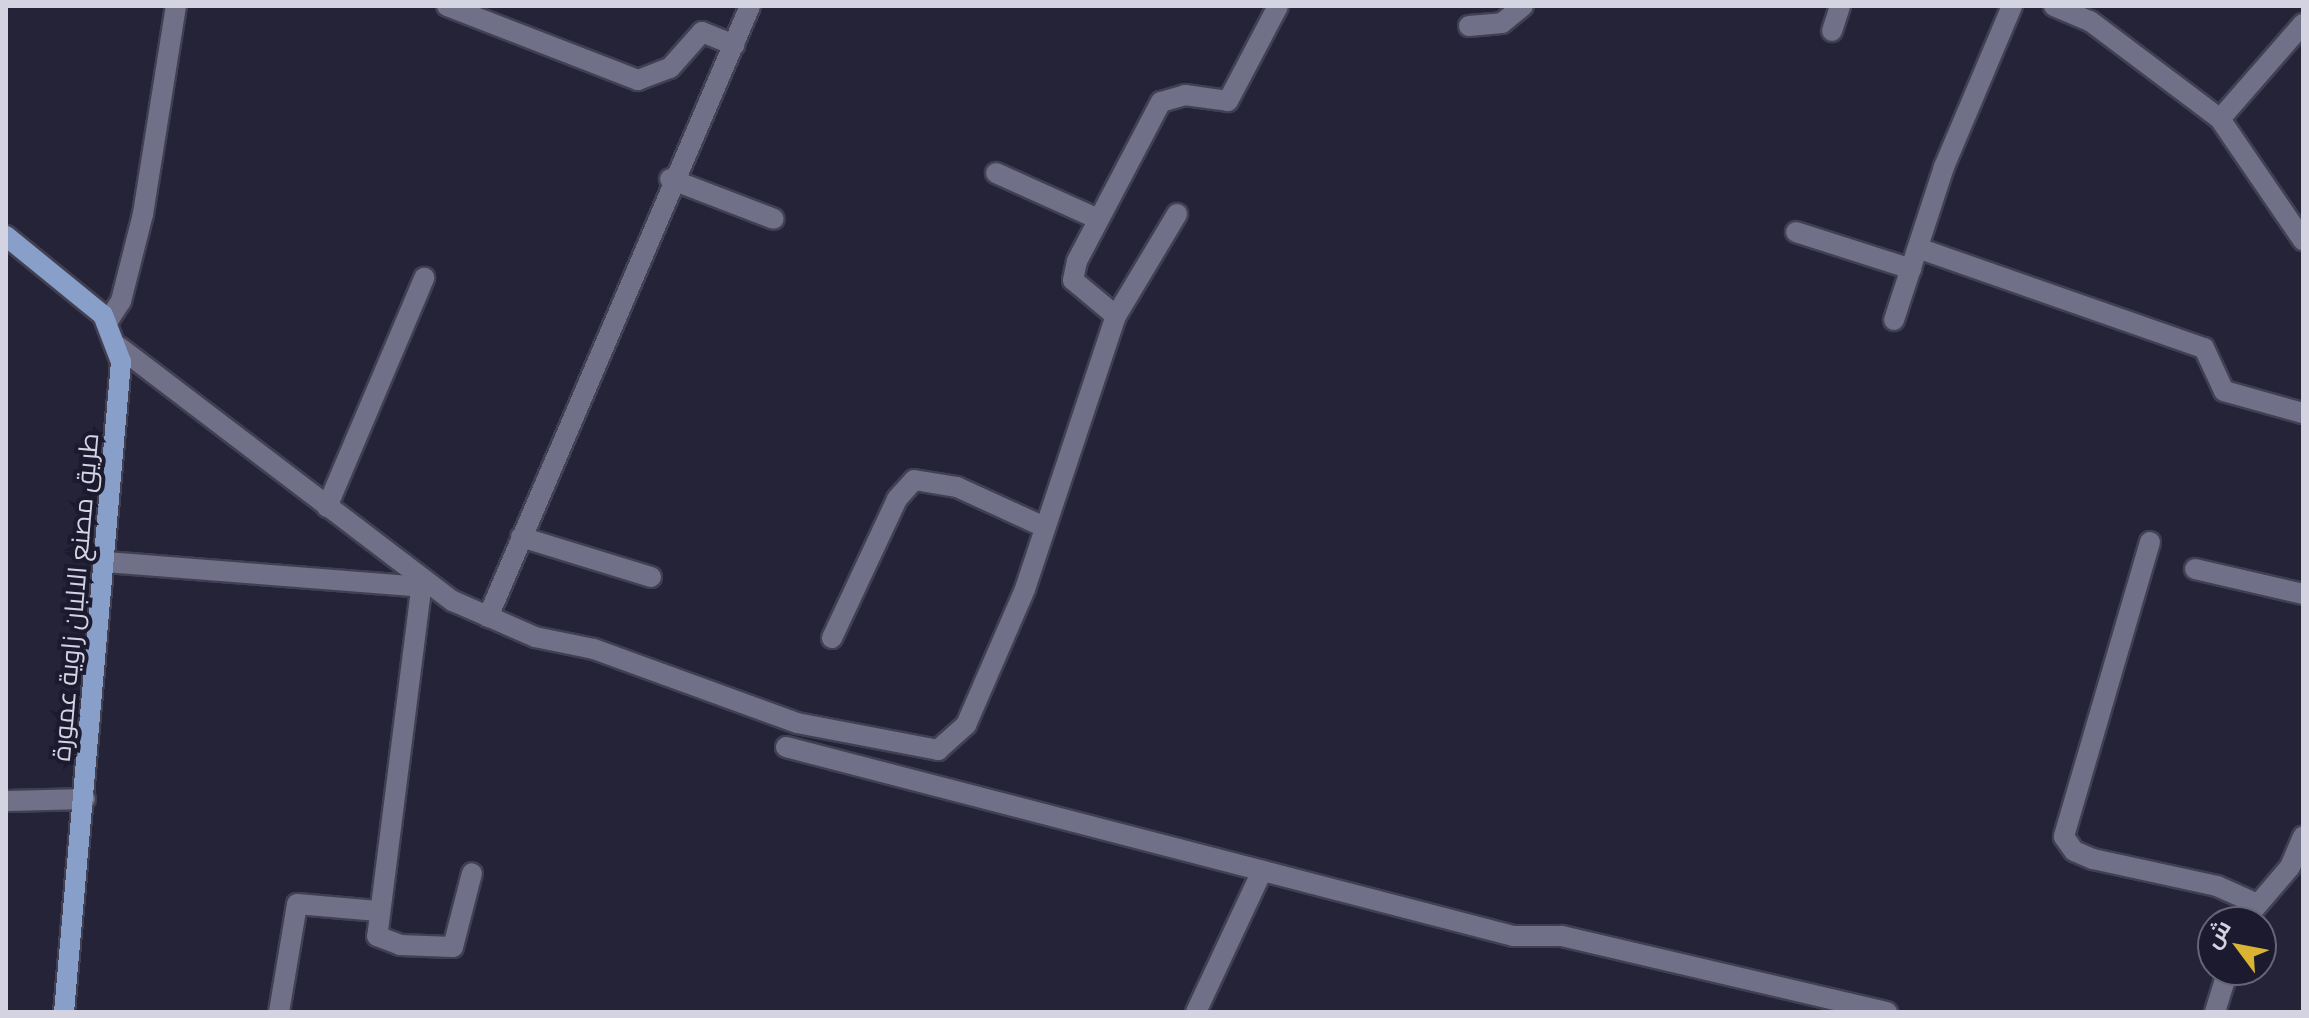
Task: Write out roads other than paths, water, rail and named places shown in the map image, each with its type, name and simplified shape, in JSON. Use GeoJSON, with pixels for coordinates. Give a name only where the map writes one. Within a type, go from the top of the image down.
{"type":"FeatureCollection","features":[{"type":"Feature","properties":{"kind":"main road","name":"طريق مصنع الالبان زاوية عمورة"},"geometry":{"type":"LineString","coordinates":[[6,236],[108,321],[119,347],[106,562],[64,1012]]}},
{"type":"Feature","properties":{"kind":"street"},"geometry":{"type":"LineString","coordinates":[[108,321],[121,301],[143,214],[176,6]]}},
{"type":"Feature","properties":{"kind":"street"},"geometry":{"type":"LineString","coordinates":[[447,6],[644,81],[670,68],[702,32],[734,45]]}},
{"type":"Feature","properties":{"kind":"street"},"geometry":{"type":"LineString","coordinates":[[488,617],[670,179],[750,6]]}},
{"type":"Feature","properties":{"kind":"street"},"geometry":{"type":"LineString","coordinates":[[1116,316],[1073,280],[1098,219],[1161,102],[1185,95],[1228,101],[1278,6]]}},
{"type":"Feature","properties":{"kind":"street"},"geometry":{"type":"LineString","coordinates":[[1469,26],[1502,23],[1523,6]]}},
{"type":"Feature","properties":{"kind":"street"},"geometry":{"type":"LineString","coordinates":[[1832,31],[1840,6]]}},
{"type":"Feature","properties":{"kind":"street"},"geometry":{"type":"LineString","coordinates":[[1894,320],[1918,248],[2012,6]]}},
{"type":"Feature","properties":{"kind":"street"},"geometry":{"type":"LineString","coordinates":[[2054,6],[2090,21],[2220,119],[2303,240]]}},
{"type":"Feature","properties":{"kind":"street"},"geometry":{"type":"LineString","coordinates":[[2220,119],[2303,24]]}},
{"type":"Feature","properties":{"kind":"street"},"geometry":{"type":"LineString","coordinates":[[996,173],[1098,219]]}},
{"type":"Feature","properties":{"kind":"street"},"geometry":{"type":"LineString","coordinates":[[670,179],[774,219]]}},
{"type":"Feature","properties":{"kind":"street"},"geometry":{"type":"LineString","coordinates":[[119,347],[422,584],[488,617],[797,723],[938,750],[966,725],[1025,589],[1042,526],[1116,316],[1177,214]]}},
{"type":"Feature","properties":{"kind":"street"},"geometry":{"type":"LineString","coordinates":[[1796,232],[1911,269]]}},
{"type":"Feature","properties":{"kind":"street"},"geometry":{"type":"LineString","coordinates":[[1918,248],[2204,348],[2224,391],[2303,413]]}},
{"type":"Feature","properties":{"kind":"street"},"geometry":{"type":"LineString","coordinates":[[327,507],[424,278]]}},
{"type":"Feature","properties":{"kind":"street"},"geometry":{"type":"LineString","coordinates":[[832,638],[897,499],[914,480],[957,487],[1042,526]]}},
{"type":"Feature","properties":{"kind":"street"},"geometry":{"type":"LineString","coordinates":[[521,537],[651,577]]}},
{"type":"Feature","properties":{"kind":"street"},"geometry":{"type":"LineString","coordinates":[[2150,542],[2067,845],[2255,903]]}},
{"type":"Feature","properties":{"kind":"street"},"geometry":{"type":"LineString","coordinates":[[106,562],[422,584]]}},
{"type":"Feature","properties":{"kind":"street"},"geometry":{"type":"LineString","coordinates":[[2195,569],[2303,594]]}},
{"type":"Feature","properties":{"kind":"street"},"geometry":{"type":"LineString","coordinates":[[422,584],[378,911],[381,940],[449,950],[472,873]]}},
{"type":"Feature","properties":{"kind":"street"},"geometry":{"type":"LineString","coordinates":[[786,747],[1513,936],[1562,936],[1887,1012]]}},
{"type":"Feature","properties":{"kind":"street"},"geometry":{"type":"LineString","coordinates":[[6,801],[85,799]]}},
{"type":"Feature","properties":{"kind":"street"},"geometry":{"type":"LineString","coordinates":[[2253,906],[2290,867],[2303,837]]}},
{"type":"Feature","properties":{"kind":"street"},"geometry":{"type":"LineString","coordinates":[[1196,1012],[1262,871]]}},
{"type":"Feature","properties":{"kind":"street"},"geometry":{"type":"LineString","coordinates":[[279,1012],[297,904],[378,911]]}},
{"type":"Feature","properties":{"kind":"street"},"geometry":{"type":"LineString","coordinates":[[2215,1012],[2223,986]]}}]}
